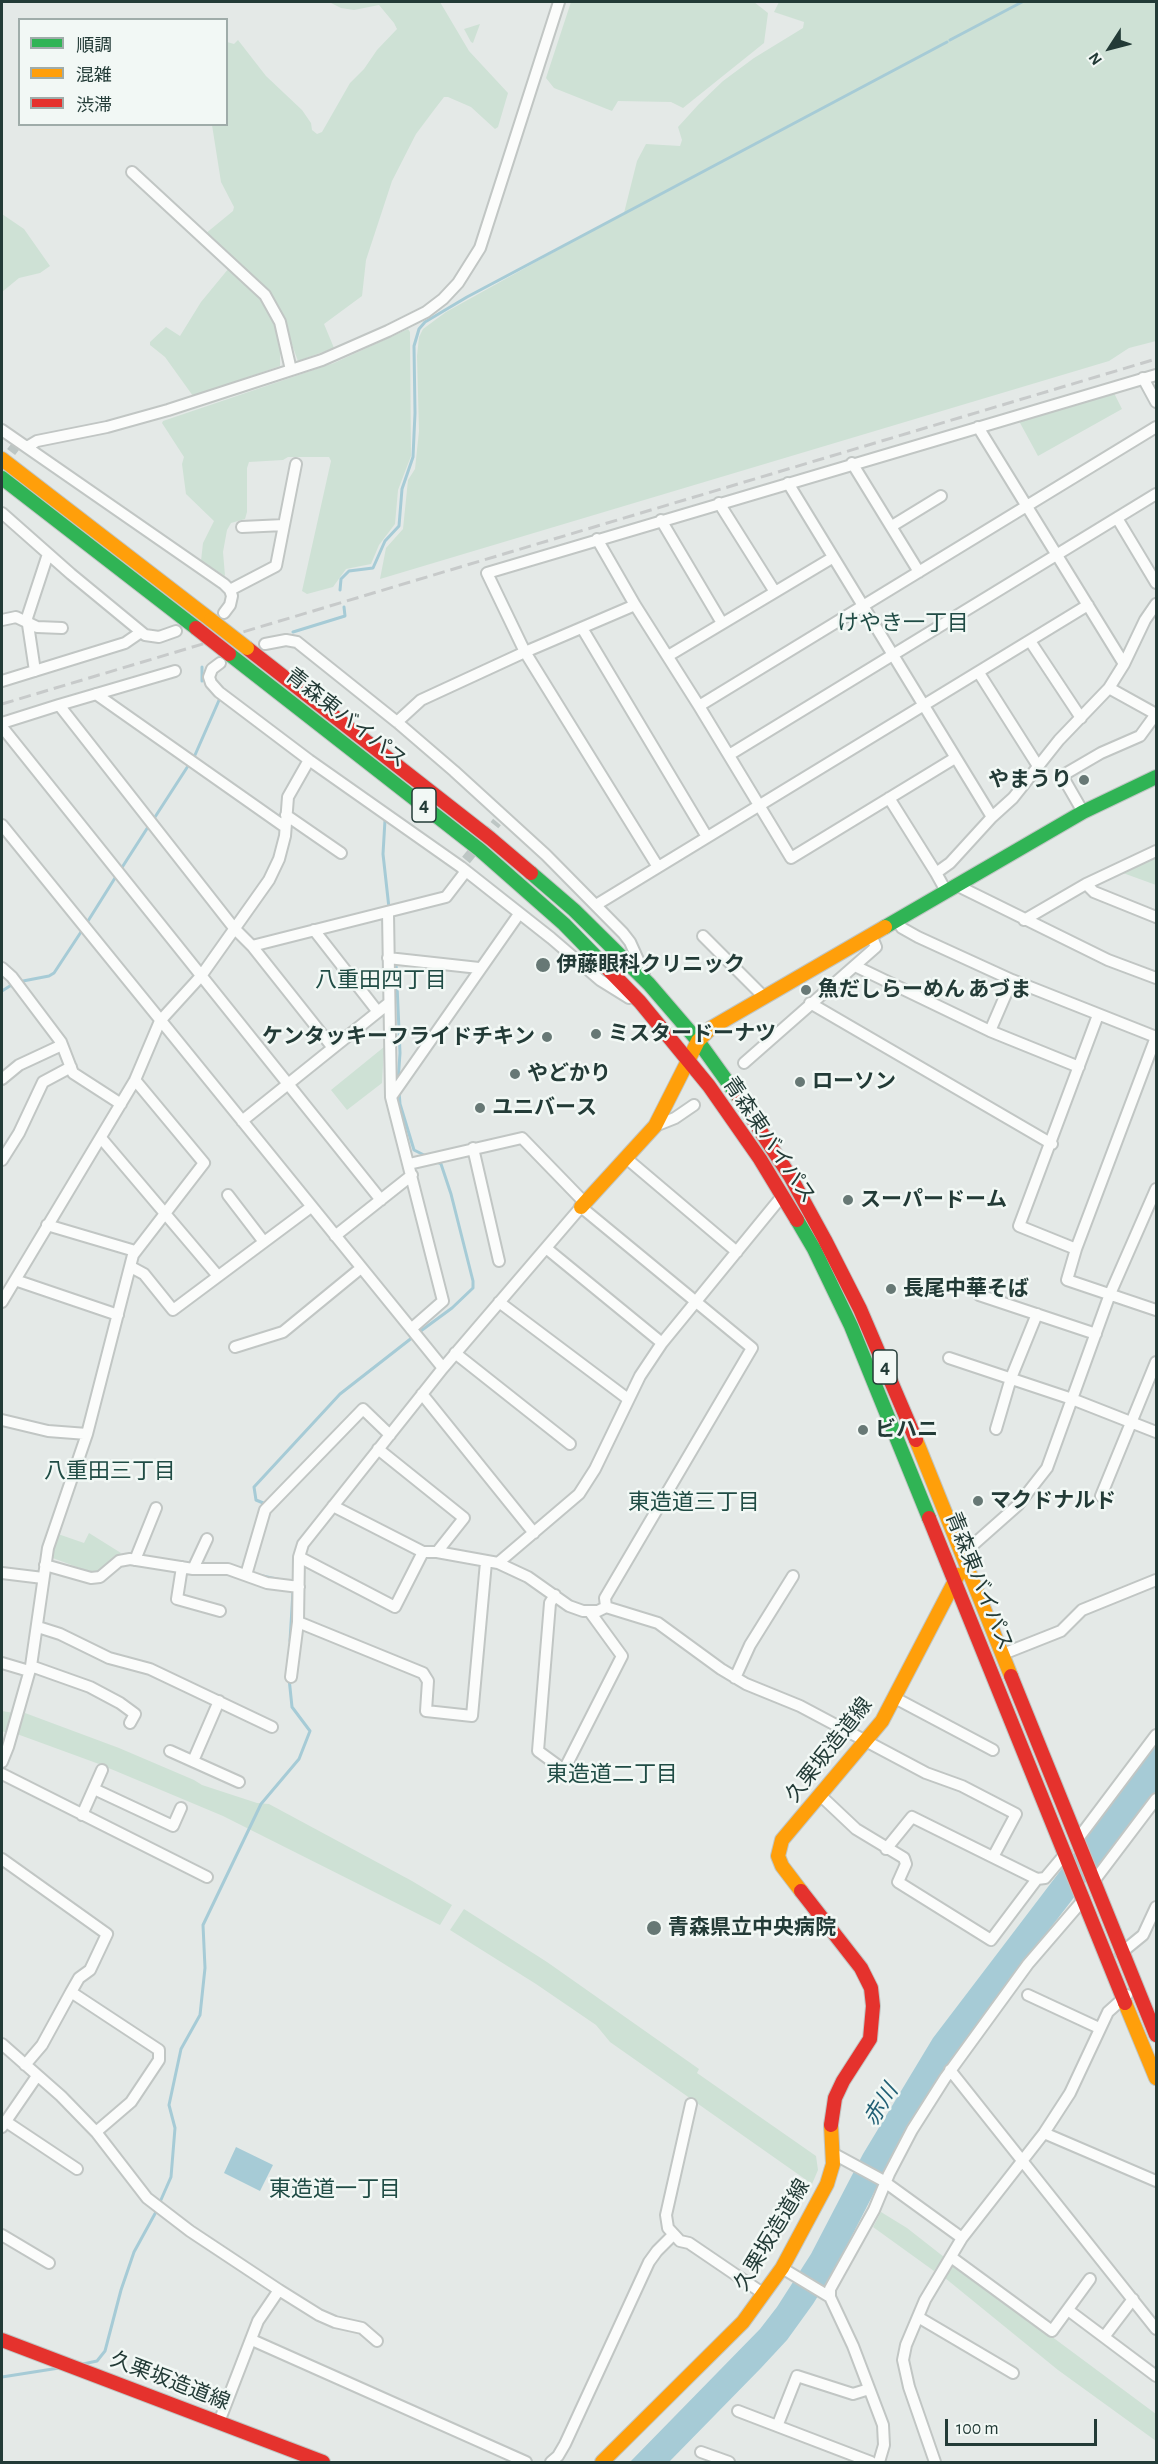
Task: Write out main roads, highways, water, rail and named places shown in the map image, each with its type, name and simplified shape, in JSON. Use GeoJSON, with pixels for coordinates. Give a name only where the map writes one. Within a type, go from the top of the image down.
{"type":"FeatureCollection","features":[{"type":"Feature","properties":{"kind":"main road","name":"青森東バイパス"},"geometry":{"type":"LineString","coordinates":[[2,459],[491,839],[574,910],[649,984],[698,1041],[751,1114],[790,1176],[860,1309],[893,1384],[1137,1988],[1155,2027]]}},
{"type":"Feature","properties":{"kind":"main road","name":"青森東バイパス"},"geometry":{"type":"LineString","coordinates":[[2,478],[196,628],[224,658],[480,850],[564,924],[640,1002],[688,1059],[754,1150],[814,1249],[851,1326],[956,1580],[1156,2078]]}},
{"type":"Feature","properties":{"kind":"main road"},"geometry":{"type":"LineString","coordinates":[[583,1205],[655,1126],[698,1041],[711,1028],[1083,813],[1156,777]]}},
{"type":"Feature","properties":{"kind":"main road","name":"久栗坂造道線"},"geometry":{"type":"LineString","coordinates":[[602,2463],[743,2322],[782,2268],[827,2184],[834,2154],[831,2126],[835,2098],[870,2039],[873,2006],[871,1988],[861,1968],[782,1866],[778,1856],[779,1848],[782,1840],[882,1721],[965,1562]]}},
{"type":"Feature","properties":{"kind":"main road","name":"久栗坂造道線"},"geometry":{"type":"LineString","coordinates":[[2,2340],[323,2463]]}},
{"type":"Feature","properties":{"kind":"water"},"geometry":{"type":"Polygon","coordinates":[[[1156,1745],[1156,1791],[988,2009],[941,2075],[883,2175],[836,2267],[787,2340],[669,2462],[630,2462],[760,2329],[777,2307],[811,2254],[863,2154],[933,2038],[1156,1745]]]}},
{"type":"Feature","properties":{"kind":"water"},"geometry":{"type":"Polygon","coordinates":[[[236,2147],[273,2165],[260,2191],[224,2173],[236,2147]]]}},
{"type":"Feature","properties":{"kind":"waterway"},"geometry":{"type":"LineString","coordinates":[[950,40],[1022,2]]}},
{"type":"Feature","properties":{"kind":"waterway"},"geometry":{"type":"LineString","coordinates":[[340,590],[341,579],[349,571],[373,568],[385,541],[399,526],[402,489],[413,457],[414,346],[419,329],[425,322],[467,297],[947,42]]}},
{"type":"Feature","properties":{"kind":"waterway"},"geometry":{"type":"LineString","coordinates":[[293,632],[345,616],[344,607]]}},
{"type":"Feature","properties":{"kind":"waterway"},"geometry":{"type":"LineString","coordinates":[[202,667],[202,681]]}},
{"type":"Feature","properties":{"kind":"waterway"},"geometry":{"type":"LineString","coordinates":[[195,755],[220,698]]}},
{"type":"Feature","properties":{"kind":"waterway"},"geometry":{"type":"LineString","coordinates":[[155,817],[188,766]]}},
{"type":"Feature","properties":{"kind":"waterway"},"geometry":{"type":"LineString","coordinates":[[385,820],[383,854],[389,908]]}},
{"type":"Feature","properties":{"kind":"waterway"},"geometry":{"type":"LineString","coordinates":[[121,869],[148,827]]}},
{"type":"Feature","properties":{"kind":"waterway"},"geometry":{"type":"LineString","coordinates":[[88,921],[115,878]]}},
{"type":"Feature","properties":{"kind":"waterway"},"geometry":{"type":"LineString","coordinates":[[23,981],[54,973],[81,932]]}},
{"type":"Feature","properties":{"kind":"waterway"},"geometry":{"type":"LineString","coordinates":[[396,962],[400,1053],[398,1082]]}},
{"type":"Feature","properties":{"kind":"waterway"},"geometry":{"type":"LineString","coordinates":[[2,991],[13,984]]}},
{"type":"Feature","properties":{"kind":"waterway"},"geometry":{"type":"LineString","coordinates":[[399,1091],[400,1104],[414,1150],[426,1156]]}},
{"type":"Feature","properties":{"kind":"waterway"},"geometry":{"type":"LineString","coordinates":[[418,1333],[452,1308],[473,1288],[451,1194],[441,1164],[437,1162]]}},
{"type":"Feature","properties":{"kind":"waterway"},"geometry":{"type":"LineString","coordinates":[[268,1505],[256,1500],[254,1487],[340,1394],[413,1337]]}},
{"type":"Feature","properties":{"kind":"waterway"},"geometry":{"type":"LineString","coordinates":[[258,1575],[281,1580]]}},
{"type":"Feature","properties":{"kind":"waterway"},"geometry":{"type":"LineString","coordinates":[[290,1641],[293,1591]]}},
{"type":"Feature","properties":{"kind":"waterway"},"geometry":{"type":"LineString","coordinates":[[160,2202],[171,2177],[175,2128],[169,2105],[181,2049],[200,2015],[205,1968],[203,1925],[261,1804],[299,1759],[310,1731],[292,1707],[289,1678]]}},
{"type":"Feature","properties":{"kind":"waterway"},"geometry":{"type":"LineString","coordinates":[[83,2364],[97,2361],[105,2351],[134,2252],[157,2210]]}},
{"type":"Feature","properties":{"kind":"waterway"},"geometry":{"type":"LineString","coordinates":[[2,2377],[59,2368]]}},
{"type":"Feature","properties":{"kind":"tunnel"},"geometry":{"type":"LineString","coordinates":[[2,464],[15,447]]}},
{"type":"Feature","properties":{"kind":"tunnel"},"geometry":{"type":"LineString","coordinates":[[466,860],[497,822]]}},
{"type":"Feature","properties":{"kind":"railway"},"geometry":{"type":"LineString","coordinates":[[2,704],[1156,359]]}},
{"type":"Feature","properties":{"kind":"place","name":"やまうり"},"geometry":{"type":"Point","coordinates":[1084,780]}},
{"type":"Feature","properties":{"kind":"place","name":"伊藤眼科クリニック"},"geometry":{"type":"Point","coordinates":[543,965]}},
{"type":"Feature","properties":{"kind":"place","name":"魚だしらーめん あづま"},"geometry":{"type":"Point","coordinates":[806,990]}},
{"type":"Feature","properties":{"kind":"place","name":"ミスタードーナツ"},"geometry":{"type":"Point","coordinates":[596,1034]}},
{"type":"Feature","properties":{"kind":"place","name":"ケンタッキーフライドチキン"},"geometry":{"type":"Point","coordinates":[547,1037]}},
{"type":"Feature","properties":{"kind":"place","name":"やどかり"},"geometry":{"type":"Point","coordinates":[515,1074]}},
{"type":"Feature","properties":{"kind":"place","name":"ローソン"},"geometry":{"type":"Point","coordinates":[800,1082]}},
{"type":"Feature","properties":{"kind":"place","name":"ユニバース"},"geometry":{"type":"Point","coordinates":[480,1108]}},
{"type":"Feature","properties":{"kind":"place","name":"スーパードーム"},"geometry":{"type":"Point","coordinates":[848,1200]}},
{"type":"Feature","properties":{"kind":"place","name":"長尾中華そば"},"geometry":{"type":"Point","coordinates":[891,1289]}},
{"type":"Feature","properties":{"kind":"place","name":"ビハニ"},"geometry":{"type":"Point","coordinates":[863,1430]}},
{"type":"Feature","properties":{"kind":"place","name":"マクドナルド"},"geometry":{"type":"Point","coordinates":[978,1501]}},
{"type":"Feature","properties":{"kind":"place","name":"青森県立中央病院"},"geometry":{"type":"Point","coordinates":[654,1928]}},
{"type":"Feature","properties":{"kind":"district","name":"けやき一丁目"},"geometry":{"type":"Point","coordinates":[903,623]}},
{"type":"Feature","properties":{"kind":"district","name":"八重田四丁目"},"geometry":{"type":"Point","coordinates":[381,980]}},
{"type":"Feature","properties":{"kind":"district","name":"八重田三丁目"},"geometry":{"type":"Point","coordinates":[110,1471]}},
{"type":"Feature","properties":{"kind":"district","name":"東造道三丁目"},"geometry":{"type":"Point","coordinates":[694,1502]}},
{"type":"Feature","properties":{"kind":"district","name":"東造道二丁目"},"geometry":{"type":"Point","coordinates":[612,1774]}},
{"type":"Feature","properties":{"kind":"district","name":"東造道一丁目"},"geometry":{"type":"Point","coordinates":[335,2189]}},
{"type":"Feature","properties":{"kind":"water label","name":"赤川"},"geometry":{"type":"Point","coordinates":[881,2105]}}]}
